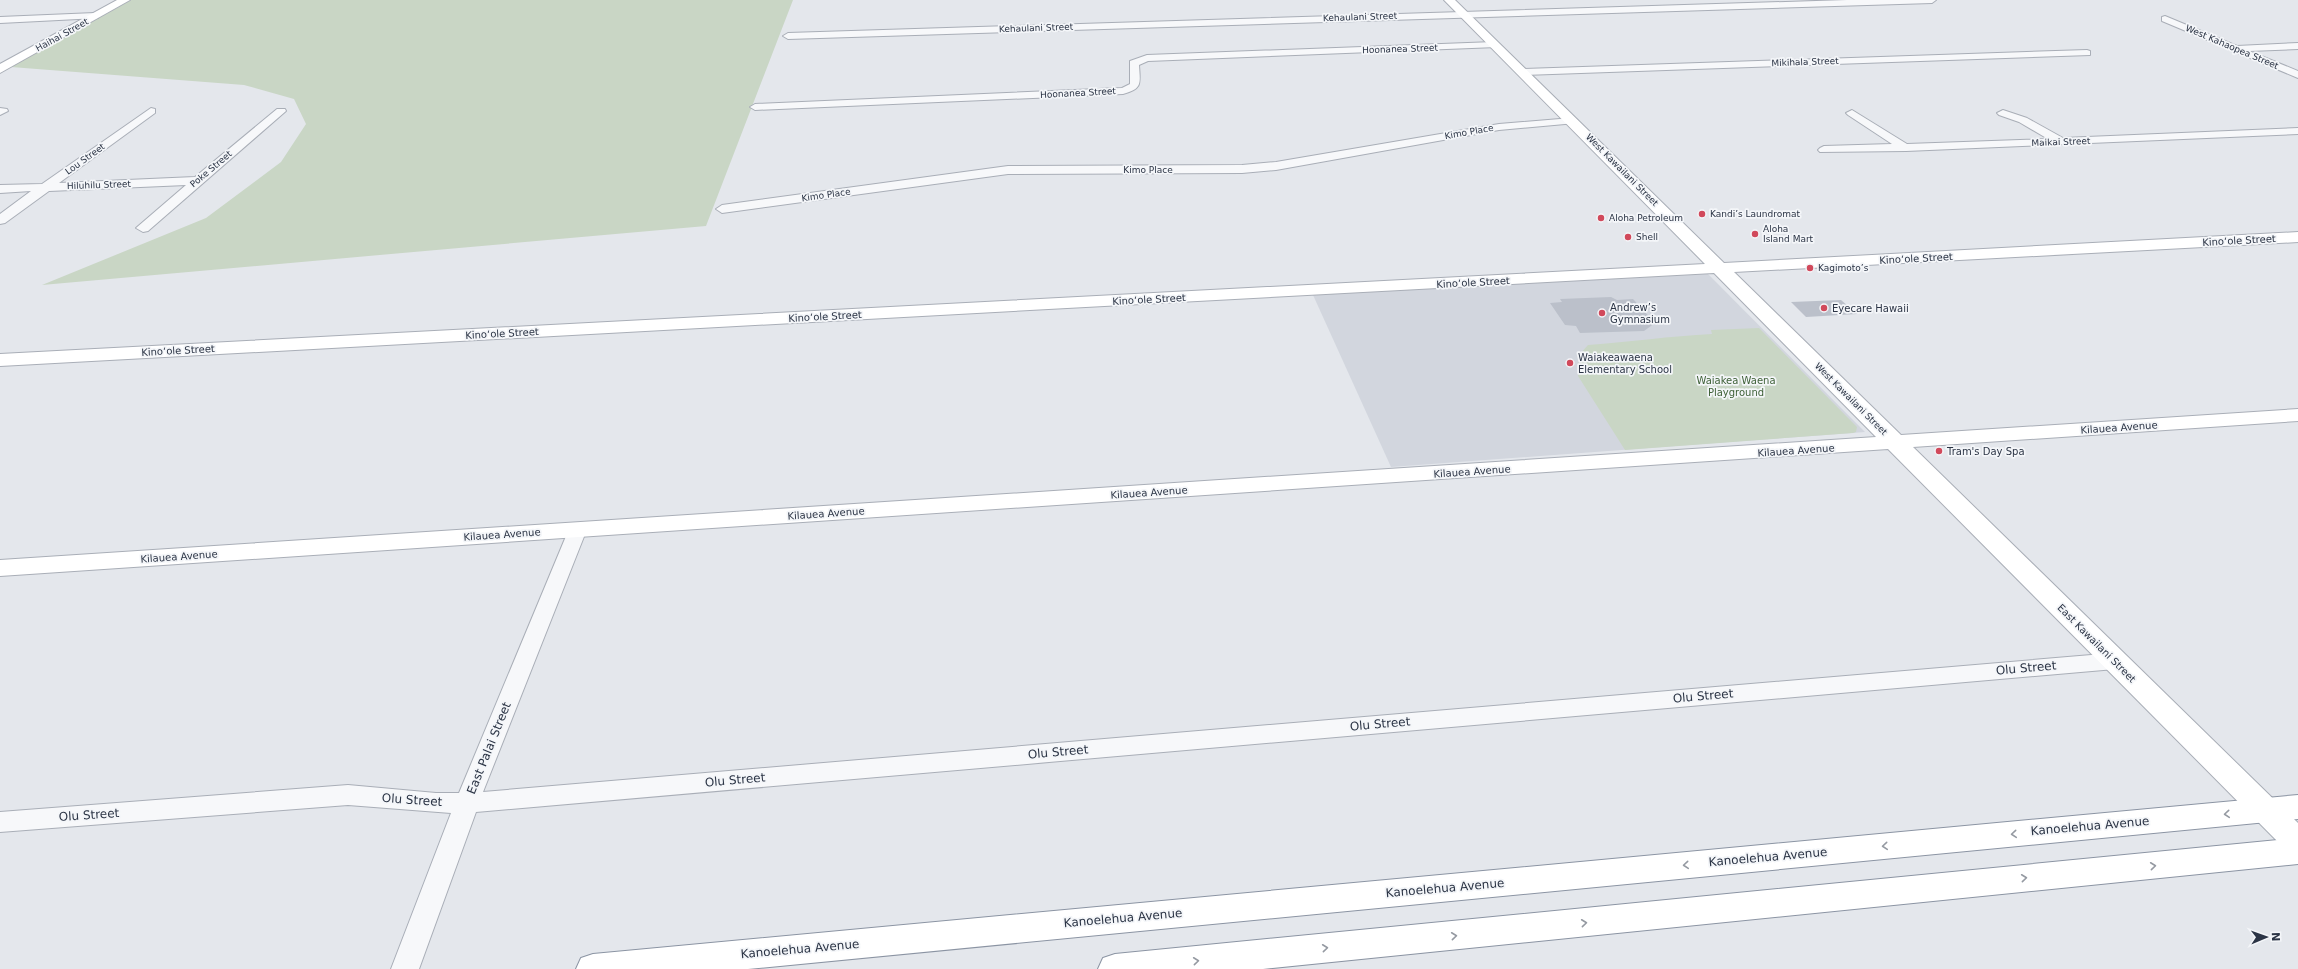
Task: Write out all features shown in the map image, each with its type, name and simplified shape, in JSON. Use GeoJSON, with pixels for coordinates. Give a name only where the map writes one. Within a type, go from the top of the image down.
{"type":"FeatureCollection","features":[{"type":"Feature","properties":{"kind":"main road","name":"Haihai Street"},"geometry":{"type":"LineString","coordinates":[[0,69],[125,0]]}},
{"type":"Feature","properties":{"kind":"main road","name":"West Kawailani Street"},"geometry":{"type":"LineString","coordinates":[[1449,0],[1896,443]]}},
{"type":"Feature","properties":{"kind":"main road","name":"Kinoʻole Street"},"geometry":{"type":"LineString","coordinates":[[0,360],[2298,237]]}},
{"type":"Feature","properties":{"kind":"main road","name":"Kilauea Avenue"},"geometry":{"type":"LineString","coordinates":[[0,568],[1896,443],[2298,415]]}},
{"type":"Feature","properties":{"kind":"main road","name":"East Kawailani Street"},"geometry":{"type":"LineString","coordinates":[[1896,443],[2298,842]]}},
{"type":"Feature","properties":{"kind":"main road","name":"Kanoelehua Avenue"},"geometry":{"type":"LineString","coordinates":[[593,969],[2298,807]]}},
{"type":"Feature","properties":{"kind":"main road"},"geometry":{"type":"LineString","coordinates":[[1115,969],[2298,851]]}},
{"type":"Feature","properties":{"kind":"street","name":"Kehaulani Street"},"geometry":{"type":"LineString","coordinates":[[788,36],[1932,0]]}},
{"type":"Feature","properties":{"kind":"street"},"geometry":{"type":"LineString","coordinates":[[0,20],[95,16]]}},
{"type":"Feature","properties":{"kind":"street","name":"West Kahaopea Street"},"geometry":{"type":"LineString","coordinates":[[2165,20],[2298,75]]}},
{"type":"Feature","properties":{"kind":"street","name":"Hoonanea Street"},"geometry":{"type":"LineString","coordinates":[[756,107],[1122,91],[1132,88],[1135,84],[1134,63],[1147,58],[1494,45]]}},
{"type":"Feature","properties":{"kind":"street"},"geometry":{"type":"LineString","coordinates":[[2234,48],[2298,46]]}},
{"type":"Feature","properties":{"kind":"street","name":"Mikihala Street"},"geometry":{"type":"LineString","coordinates":[[1523,72],[2087,52]]}},
{"type":"Feature","properties":{"kind":"street","name":"Lou Street"},"geometry":{"type":"LineString","coordinates":[[0,220],[151,111]]}},
{"type":"Feature","properties":{"kind":"street","name":"Poke Street"},"geometry":{"type":"LineString","coordinates":[[142,228],[281,111]]}},
{"type":"Feature","properties":{"kind":"street"},"geometry":{"type":"LineString","coordinates":[[1852,113],[1906,148]]}},
{"type":"Feature","properties":{"kind":"street"},"geometry":{"type":"LineString","coordinates":[[2003,114],[2023,120],[2062,142]]}},
{"type":"Feature","properties":{"kind":"street","name":"Kimo Place"},"geometry":{"type":"LineString","coordinates":[[722,209],[1008,170],[1231,169],[1276,166],[1499,127],[1572,121]]}},
{"type":"Feature","properties":{"kind":"street","name":"Maikai Street"},"geometry":{"type":"LineString","coordinates":[[1824,150],[2062,142],[2298,131]]}},
{"type":"Feature","properties":{"kind":"street","name":"Hiluhilu Street"},"geometry":{"type":"LineString","coordinates":[[0,189],[197,181]]}},
{"type":"Feature","properties":{"kind":"street","name":"East Palai Street"},"geometry":{"type":"LineString","coordinates":[[405,969],[467,803],[578,529]]}},
{"type":"Feature","properties":{"kind":"street","name":"Olu Street"},"geometry":{"type":"LineString","coordinates":[[0,822],[348,795],[436,803],[467,803],[2115,661]]}},
{"type":"Feature","properties":{"kind":"shaded area","name":"Waiakeawaena Elementary School"},"geometry":{"type":"Polygon","coordinates":[[[1708,274],[1865,432],[1391,467],[1313,295],[1708,274]]]}},
{"type":"Feature","properties":{"kind":"green space"},"geometry":{"type":"Polygon","coordinates":[[[131,0],[793,0],[706,226],[42,285],[206,218],[281,162],[306,124],[294,99],[244,85],[11,67],[131,0]]]}},
{"type":"Feature","properties":{"kind":"green space","name":"Waiakea Waena Playground"},"geometry":{"type":"Polygon","coordinates":[[[1759,328],[1857,427],[1856,432],[1625,450],[1578,376],[1579,355],[1588,345],[1712,334],[1711,330],[1759,328]]]}},
{"type":"Feature","properties":{"kind":"building","name":"Andrew’s Gymnasium"},"geometry":{"type":"Polygon","coordinates":[[[1611,297],[1617,300],[1633,299],[1655,323],[1644,331],[1580,333],[1576,326],[1565,325],[1550,303],[1562,302],[1560,299],[1611,297]]]}},
{"type":"Feature","properties":{"kind":"building","name":"Eyecare Hawaii"},"geometry":{"type":"Polygon","coordinates":[[[1841,300],[1857,314],[1806,317],[1791,302],[1841,300]]]}},
{"type":"Feature","properties":{"kind":"place","name":"Kandi’s Laundromat"},"geometry":{"type":"Point","coordinates":[1702,214]}},
{"type":"Feature","properties":{"kind":"place","name":"Aloha Petroleum"},"geometry":{"type":"Point","coordinates":[1601,218]}},
{"type":"Feature","properties":{"kind":"place","name":"Aloha Island Mart"},"geometry":{"type":"Point","coordinates":[1755,234]}},
{"type":"Feature","properties":{"kind":"place","name":"Shell"},"geometry":{"type":"Point","coordinates":[1628,237]}},
{"type":"Feature","properties":{"kind":"place","name":"Kagimoto’s"},"geometry":{"type":"Point","coordinates":[1810,268]}},
{"type":"Feature","properties":{"kind":"place","name":"Eyecare Hawaii"},"geometry":{"type":"Point","coordinates":[1824,308]}},
{"type":"Feature","properties":{"kind":"place","name":"Andrew’s Gymnasium"},"geometry":{"type":"Point","coordinates":[1602,313]}},
{"type":"Feature","properties":{"kind":"place","name":"Waiakeawaena Elementary School"},"geometry":{"type":"Point","coordinates":[1570,363]}},
{"type":"Feature","properties":{"kind":"place","name":"Tram's Day Spa"},"geometry":{"type":"Point","coordinates":[1939,451]}}]}
